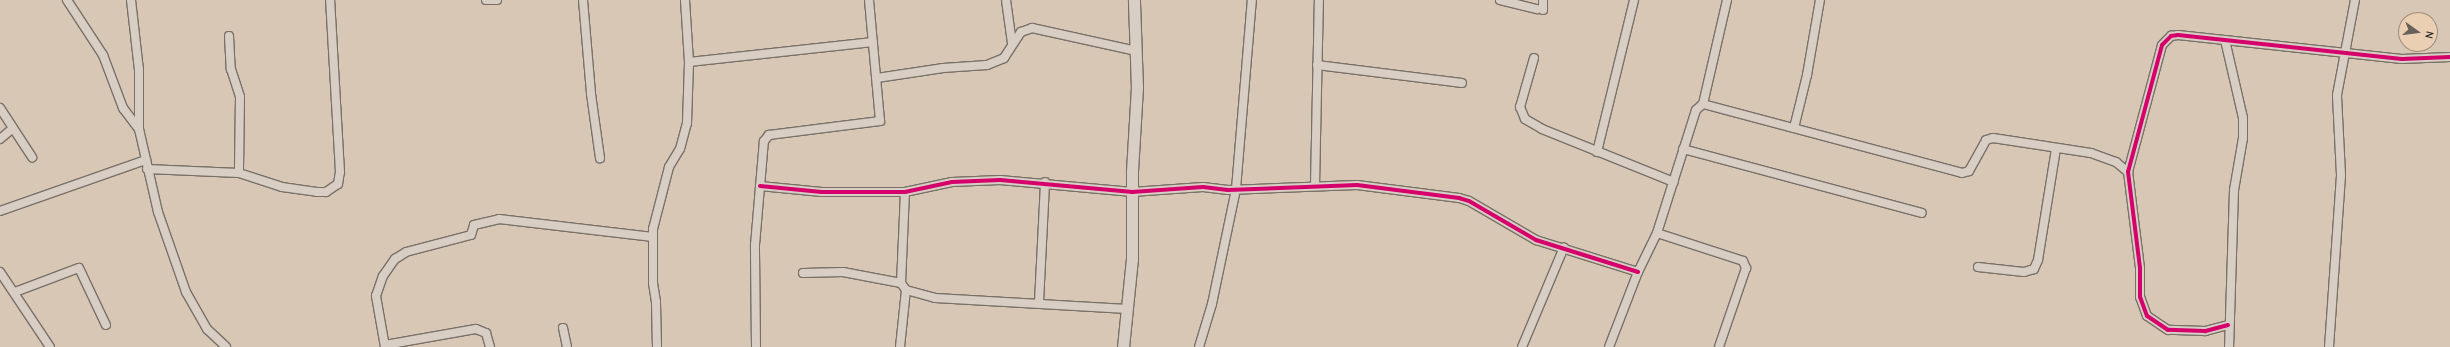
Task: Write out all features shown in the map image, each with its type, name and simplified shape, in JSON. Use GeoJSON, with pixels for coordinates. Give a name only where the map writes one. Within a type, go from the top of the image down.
{"type":"FeatureCollection","features":[{"type":"Feature","properties":{"kind":"street"},"geometry":{"type":"LineString","coordinates":[[67,0],[103,55],[123,108],[138,129]]}},
{"type":"Feature","properties":{"kind":"street"},"geometry":{"type":"LineString","coordinates":[[131,0],[140,70],[138,129],[168,248],[186,292],[207,329],[226,347]]}},
{"type":"Feature","properties":{"kind":"street"},"geometry":{"type":"LineString","coordinates":[[0,211],[147,164],[239,173],[282,187],[326,192],[338,184],[340,172],[330,0]]}},
{"type":"Feature","properties":{"kind":"street"},"geometry":{"type":"LineString","coordinates":[[486,0],[497,0]]}},
{"type":"Feature","properties":{"kind":"street"},"geometry":{"type":"LineString","coordinates":[[583,0],[590,94],[600,158]]}},
{"type":"Feature","properties":{"kind":"street"},"geometry":{"type":"LineString","coordinates":[[657,347],[656,302],[653,283],[653,237],[669,167],[680,149],[687,123],[689,62],[685,0]]}},
{"type":"Feature","properties":{"kind":"street"},"geometry":{"type":"LineString","coordinates":[[756,347],[755,245],[764,141],[769,135],[880,121],[869,0]]}},
{"type":"Feature","properties":{"kind":"street"},"geometry":{"type":"LineString","coordinates":[[1006,0],[1012,43]]}},
{"type":"Feature","properties":{"kind":"street"},"geometry":{"type":"LineString","coordinates":[[1123,347],[1132,259],[1132,192],[1137,51],[1134,0]]}},
{"type":"Feature","properties":{"kind":"street"},"geometry":{"type":"LineString","coordinates":[[1199,347],[1212,304],[1236,189],[1252,0]]}},
{"type":"Feature","properties":{"kind":"street"},"geometry":{"type":"LineString","coordinates":[[1315,186],[1319,0]]}},
{"type":"Feature","properties":{"kind":"street"},"geometry":{"type":"LineString","coordinates":[[1500,0],[1540,9],[1544,0]]}},
{"type":"Feature","properties":{"kind":"street"},"geometry":{"type":"LineString","coordinates":[[1597,152],[1634,0]]}},
{"type":"Feature","properties":{"kind":"street"},"geometry":{"type":"LineString","coordinates":[[1609,347],[1638,272],[1657,233],[1696,110],[1703,104],[1726,0]]}},
{"type":"Feature","properties":{"kind":"street"},"geometry":{"type":"LineString","coordinates":[[1794,128],[1807,75],[1820,0]]}},
{"type":"Feature","properties":{"kind":"street"},"geometry":{"type":"LineString","coordinates":[[2329,347],[2341,175],[2337,95],[2355,0]]}},
{"type":"Feature","properties":{"kind":"street"},"geometry":{"type":"LineString","coordinates":[[877,78],[943,68],[987,66],[1004,58],[1012,43],[1021,32],[1032,28],[1137,51]]}},
{"type":"Feature","properties":{"kind":"street"},"geometry":{"type":"LineString","coordinates":[[229,36],[231,69],[240,97],[239,173]]}},
{"type":"Feature","properties":{"kind":"street"},"geometry":{"type":"LineString","coordinates":[[2228,325],[2205,331],[2168,330],[2147,316],[2140,297],[2140,268],[2128,172],[2162,45],[2171,36],[2178,36],[2402,59],[2450,57]]}},
{"type":"Feature","properties":{"kind":"street"},"geometry":{"type":"LineString","coordinates":[[2225,40],[2244,118],[2243,138],[2234,190],[2228,325],[2229,347]]}},
{"type":"Feature","properties":{"kind":"street"},"geometry":{"type":"LineString","coordinates":[[689,62],[873,42]]}},
{"type":"Feature","properties":{"kind":"street"},"geometry":{"type":"LineString","coordinates":[[1534,58],[1520,107],[1525,119],[1542,129],[1674,182]]}},
{"type":"Feature","properties":{"kind":"street"},"geometry":{"type":"LineString","coordinates":[[1317,64],[1462,83]]}},
{"type":"Feature","properties":{"kind":"street"},"geometry":{"type":"LineString","coordinates":[[1703,104],[1962,173],[1969,171],[1989,138],[2091,154],[2116,162],[2128,172]]}},
{"type":"Feature","properties":{"kind":"street"},"geometry":{"type":"LineString","coordinates":[[0,108],[12,129],[32,158]]}},
{"type":"Feature","properties":{"kind":"street"},"geometry":{"type":"LineString","coordinates":[[0,139],[12,129]]}},
{"type":"Feature","properties":{"kind":"street"},"geometry":{"type":"LineString","coordinates":[[1683,149],[1922,213]]}},
{"type":"Feature","properties":{"kind":"street"},"geometry":{"type":"LineString","coordinates":[[1978,267],[2024,272],[2034,269],[2038,260],[2056,149]]}},
{"type":"Feature","properties":{"kind":"street"},"geometry":{"type":"LineString","coordinates":[[760,186],[822,192],[905,192],[952,182],[1000,180],[1045,182],[1132,192],[1203,187],[1236,189],[1357,184],[1459,198],[1536,240],[1564,247],[1638,272]]}},
{"type":"Feature","properties":{"kind":"street"},"geometry":{"type":"LineString","coordinates":[[1039,302],[1045,182]]}},
{"type":"Feature","properties":{"kind":"street"},"geometry":{"type":"LineString","coordinates":[[900,347],[904,286],[905,192]]}},
{"type":"Feature","properties":{"kind":"street"},"geometry":{"type":"LineString","coordinates":[[490,347],[486,333],[476,329],[385,346],[376,296],[383,276],[395,259],[406,252],[471,235],[474,225],[499,219],[653,237]]}},
{"type":"Feature","properties":{"kind":"street"},"geometry":{"type":"LineString","coordinates":[[1657,233],[1743,260],[1746,268],[1719,347]]}},
{"type":"Feature","properties":{"kind":"street"},"geometry":{"type":"LineString","coordinates":[[1522,347],[1564,247]]}},
{"type":"Feature","properties":{"kind":"street"},"geometry":{"type":"LineString","coordinates":[[15,292],[79,268],[106,325]]}},
{"type":"Feature","properties":{"kind":"street"},"geometry":{"type":"LineString","coordinates":[[0,272],[15,292],[50,347]]}},
{"type":"Feature","properties":{"kind":"street"},"geometry":{"type":"LineString","coordinates":[[803,273],[843,272],[904,286],[935,298],[1039,302],[1128,309]]}},
{"type":"Feature","properties":{"kind":"street"},"geometry":{"type":"LineString","coordinates":[[563,328],[567,347]]}},
{"type":"Feature","properties":{"kind":"cycle path"},"geometry":{"type":"LineString","coordinates":[[2228,325],[2205,331],[2168,330],[2147,316],[2140,297],[2140,268],[2128,172],[2162,45],[2171,36],[2178,35],[2402,59],[2450,57]]}},
{"type":"Feature","properties":{"kind":"cycle path"},"geometry":{"type":"LineString","coordinates":[[760,186],[822,192],[905,192],[952,182],[1000,180],[1132,192],[1203,187],[1228,190],[1357,185],[1459,198],[1469,201],[1536,240],[1638,272]]}}]}
